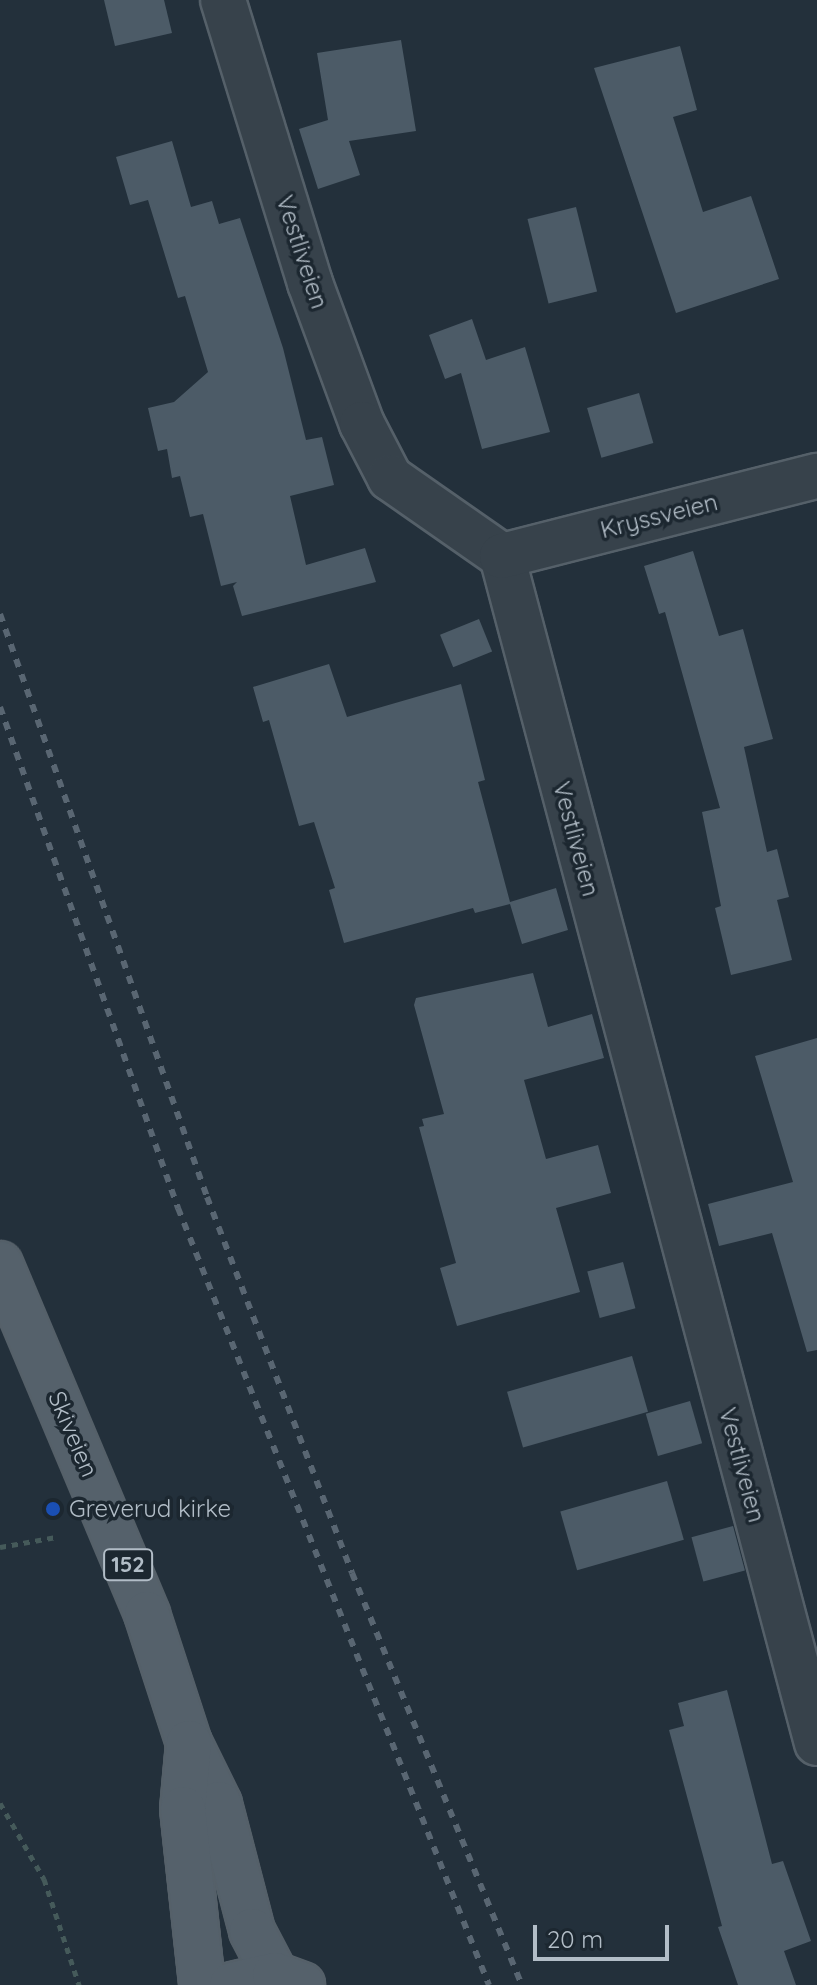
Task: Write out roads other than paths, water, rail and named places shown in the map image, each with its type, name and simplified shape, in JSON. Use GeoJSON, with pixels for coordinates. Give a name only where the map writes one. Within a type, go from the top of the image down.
{"type":"FeatureCollection","features":[{"type":"Feature","properties":{"kind":"main road","name":"Skiveien"},"geometry":{"type":"LineString","coordinates":[[0,1264],[147,1614],[189,1743],[219,1804],[236,1884],[289,1980]]}},
{"type":"Feature","properties":{"kind":"main road","name":"Skiveien"},"geometry":{"type":"LineString","coordinates":[[189,1743],[183,1809],[202,1985]]}},
{"type":"Feature","properties":{"kind":"main road","name":"152"},"geometry":{"type":"LineString","coordinates":[[232,1985],[289,1980]]}},
{"type":"Feature","properties":{"kind":"street","name":"Vestliveien"},"geometry":{"type":"LineString","coordinates":[[223,0],[310,283],[362,424],[390,478],[502,556],[817,1743]]}},
{"type":"Feature","properties":{"kind":"street","name":"Kryssveien"},"geometry":{"type":"LineString","coordinates":[[502,556],[817,476]]}},
{"type":"Feature","properties":{"kind":"railway"},"geometry":{"type":"LineString","coordinates":[[0,614],[207,1197],[352,1573],[522,1985]]}},
{"type":"Feature","properties":{"kind":"railway"},"geometry":{"type":"LineString","coordinates":[[0,707],[178,1208],[489,1985]]}},
{"type":"Feature","properties":{"kind":"place","name":"Greverud kirke"},"geometry":{"type":"Point","coordinates":[53,1509]}}]}
